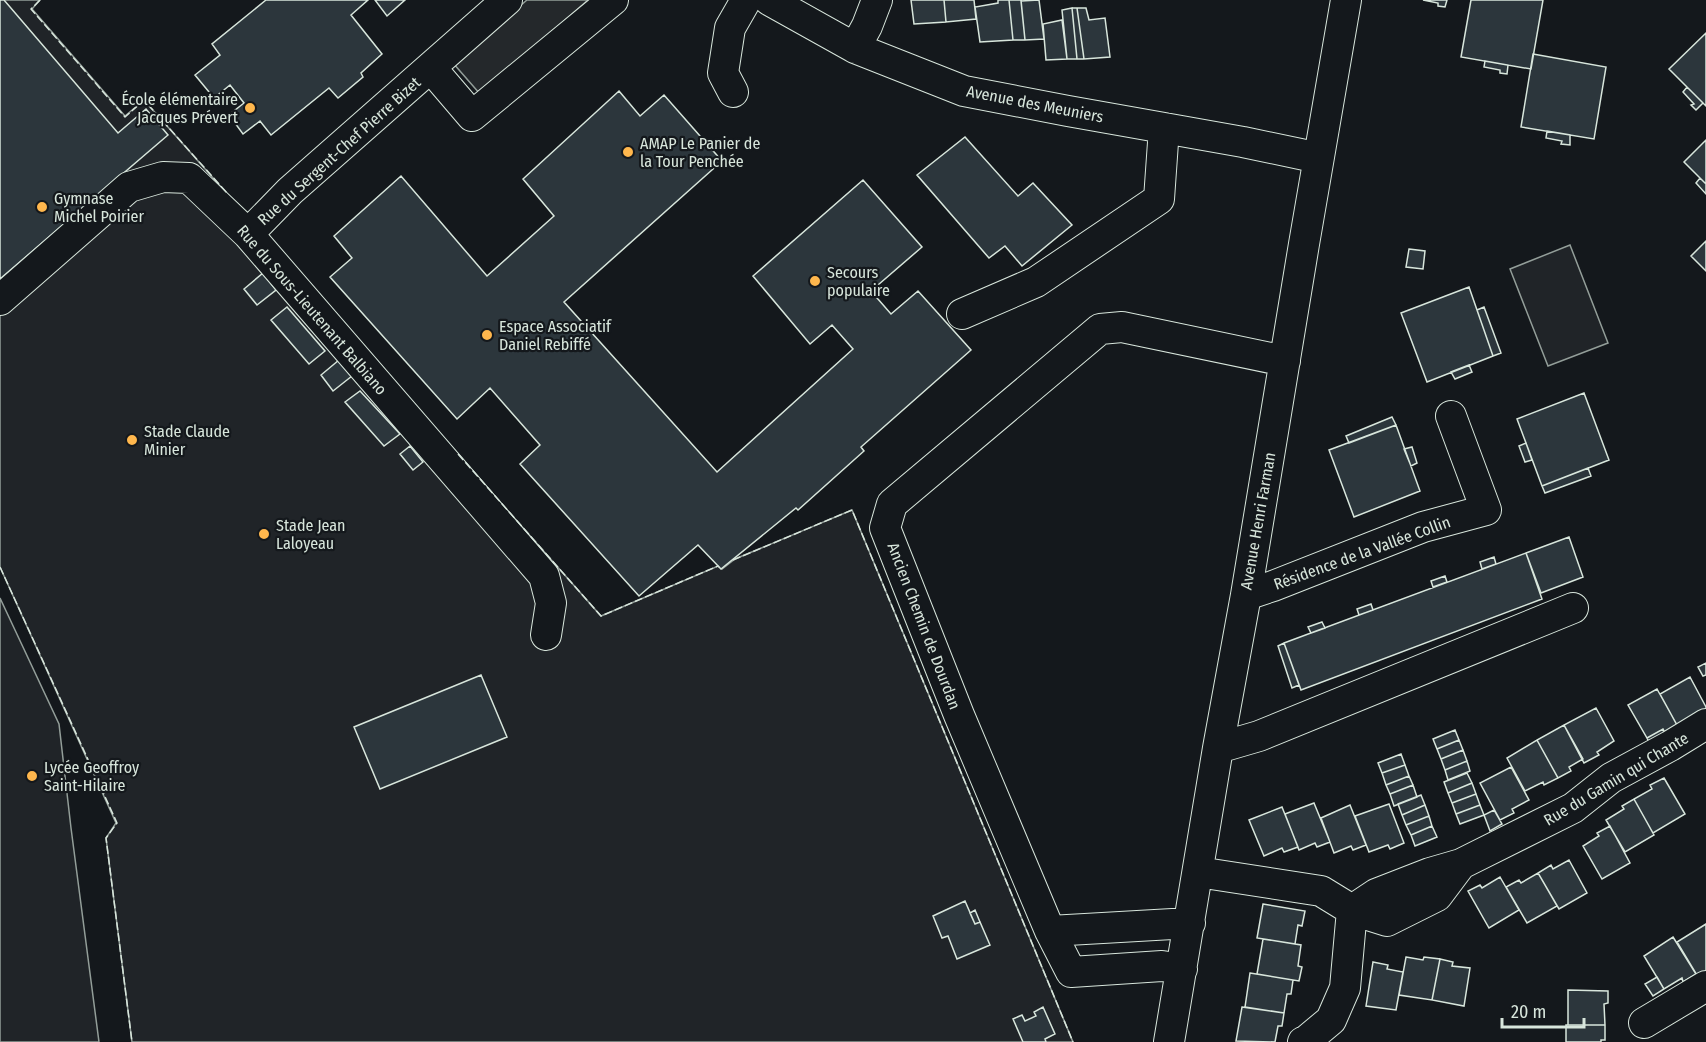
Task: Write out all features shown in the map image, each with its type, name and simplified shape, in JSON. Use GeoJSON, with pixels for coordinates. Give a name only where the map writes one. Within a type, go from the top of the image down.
{"type":"FeatureCollection","features":[{"type":"Feature","properties":{"kind":"street","name":"Rue du Sergent-Chef Pierre Bizet"},"geometry":{"type":"LineString","coordinates":[[248,234],[290,191],[507,0]]}},
{"type":"Feature","properties":{"kind":"street","name":"Rue du Sergent-Chef Pierre Bizet"},"geometry":{"type":"LineString","coordinates":[[431,68],[472,116],[613,0]]}},
{"type":"Feature","properties":{"kind":"street"},"geometry":{"type":"LineString","coordinates":[[733,92],[723,73],[730,28],[746,0]]}},
{"type":"Feature","properties":{"kind":"street","name":"Avenue des Meuniers"},"geometry":{"type":"LineString","coordinates":[[769,0],[855,48],[964,91],[1319,156]]}},
{"type":"Feature","properties":{"kind":"street"},"geometry":{"type":"LineString","coordinates":[[855,48],[877,0]]}},
{"type":"Feature","properties":{"kind":"street","name":"Avenue Henri Farman"},"geometry":{"type":"LineString","coordinates":[[1169,1042],[1346,0]]}},
{"type":"Feature","properties":{"kind":"street"},"geometry":{"type":"LineString","coordinates":[[962,314],[1036,282],[1159,199],[1164,128]]}},
{"type":"Feature","properties":{"kind":"street","name":"Rue du Sous-Lieutenant Balbiano"},"geometry":{"type":"LineString","coordinates":[[0,300],[129,187],[163,177],[189,178],[248,234],[544,576],[551,603],[546,635]]}},
{"type":"Feature","properties":{"kind":"street","name":"Ancien Chemin de Dourdan"},"geometry":{"type":"LineString","coordinates":[[1182,969],[1162,966],[1071,972],[1050,931],[958,715],[885,528],[892,504],[1100,329],[1122,327],[1285,361]]}},
{"type":"Feature","properties":{"kind":"street","name":"Résidence de la Vallée Collin"},"geometry":{"type":"LineString","coordinates":[[1246,595],[1423,527],[1486,510],[1451,416]]}},
{"type":"Feature","properties":{"kind":"street"},"geometry":{"type":"LineString","coordinates":[[1218,748],[1259,736],[1573,608]]}},
{"type":"Feature","properties":{"kind":"street","name":"Rue du Gamin qui Chante"},"geometry":{"type":"LineString","coordinates":[[1198,872],[1321,891],[1352,910],[1387,921],[1437,896],[1461,864],[1572,808],[1611,778],[1706,724]]}},
{"type":"Feature","properties":{"kind":"street"},"geometry":{"type":"LineString","coordinates":[[1303,1042],[1330,1020],[1345,988],[1352,910]]}},
{"type":"Feature","properties":{"kind":"street"},"geometry":{"type":"LineString","coordinates":[[1050,931],[1190,923]]}},
{"type":"Feature","properties":{"kind":"street"},"geometry":{"type":"LineString","coordinates":[[1644,1023],[1706,986]]}},
{"type":"Feature","properties":{"kind":"shaded area","name":"Stade Jean Laloyeau"},"geometry":{"type":"Polygon","coordinates":[[[0,0],[40,0],[32,9],[125,116],[144,100],[601,616],[718,566],[722,569],[735,559],[852,510],[1073,1042],[132,1042],[106,838],[116,823],[0,567],[0,0]]]}},
{"type":"Feature","properties":{"kind":"shaded area"},"geometry":{"type":"Polygon","coordinates":[[[527,0],[588,0],[480,94],[453,63],[527,0]]]}},
{"type":"Feature","properties":{"kind":"shaded area"},"geometry":{"type":"Polygon","coordinates":[[[1570,245],[1608,343],[1548,366],[1510,269],[1570,245]]]}},
{"type":"Feature","properties":{"kind":"shaded area","name":"Lycée Geoffroy Saint-Hilaire"},"geometry":{"type":"Polygon","coordinates":[[[0,598],[59,724],[99,1042],[0,1042],[0,598]]]}},
{"type":"Feature","properties":{"kind":"building","name":"Gymnase Michel Poirier"},"geometry":{"type":"Polygon","coordinates":[[[0,0],[4,0],[118,133],[146,109],[168,135],[0,279],[0,0]]]}},
{"type":"Feature","properties":{"kind":"building"},"geometry":{"type":"Polygon","coordinates":[[[266,0],[368,0],[351,15],[382,54],[361,73],[363,77],[338,98],[329,88],[271,135],[260,121],[243,134],[229,115],[244,103],[230,85],[214,98],[195,75],[220,55],[212,44],[266,0]]]}},
{"type":"Feature","properties":{"kind":"building"},"geometry":{"type":"Polygon","coordinates":[[[375,0],[405,0],[387,16],[375,0]]]}},
{"type":"Feature","properties":{"kind":"building"},"geometry":{"type":"Polygon","coordinates":[[[911,0],[944,0],[946,22],[914,24],[911,0]]]}},
{"type":"Feature","properties":{"kind":"building"},"geometry":{"type":"Polygon","coordinates":[[[944,0],[974,0],[976,19],[946,22],[944,0]]]}},
{"type":"Feature","properties":{"kind":"building"},"geometry":{"type":"Polygon","coordinates":[[[998,0],[1009,0],[1013,40],[980,42],[975,7],[998,3],[998,0]]]}},
{"type":"Feature","properties":{"kind":"building"},"geometry":{"type":"Polygon","coordinates":[[[1009,0],[1021,0],[1025,40],[1013,40],[1009,0]]]}},
{"type":"Feature","properties":{"kind":"building"},"geometry":{"type":"Polygon","coordinates":[[[1039,0],[1044,39],[1025,40],[1021,1],[1039,0]]]}},
{"type":"Feature","properties":{"kind":"building"},"geometry":{"type":"Polygon","coordinates":[[[1423,0],[1447,0],[1445,7],[1423,0]]]}},
{"type":"Feature","properties":{"kind":"building"},"geometry":{"type":"Polygon","coordinates":[[[1471,0],[1543,0],[1531,69],[1461,57],[1471,0]]]}},
{"type":"Feature","properties":{"kind":"building"},"geometry":{"type":"Polygon","coordinates":[[[1072,8],[1077,59],[1067,59],[1062,10],[1072,8]]]}},
{"type":"Feature","properties":{"kind":"building"},"geometry":{"type":"Polygon","coordinates":[[[1072,8],[1077,8],[1084,59],[1077,59],[1072,8]]]}},
{"type":"Feature","properties":{"kind":"building"},"geometry":{"type":"Polygon","coordinates":[[[1077,8],[1086,8],[1089,20],[1105,18],[1110,57],[1084,59],[1077,8]]]}},
{"type":"Feature","properties":{"kind":"building"},"geometry":{"type":"Polygon","coordinates":[[[1062,20],[1067,59],[1046,60],[1043,24],[1062,20]]]}},
{"type":"Feature","properties":{"kind":"building"},"geometry":{"type":"Polygon","coordinates":[[[1706,33],[1706,106],[1669,69],[1706,33]]]}},
{"type":"Feature","properties":{"kind":"building"},"geometry":{"type":"Polygon","coordinates":[[[1533,54],[1606,67],[1594,139],[1521,127],[1533,54]]]}},
{"type":"Feature","properties":{"kind":"building"},"geometry":{"type":"Polygon","coordinates":[[[1485,61],[1508,65],[1507,74],[1484,67],[1485,61]]]}},
{"type":"Feature","properties":{"kind":"building"},"geometry":{"type":"Polygon","coordinates":[[[1687,87],[1703,103],[1696,110],[1691,105],[1694,104],[1683,92],[1687,87]]]}},
{"type":"Feature","properties":{"kind":"building","name":"Espace Associatif Daniel Rebiffé"},"geometry":{"type":"Polygon","coordinates":[[[619,91],[640,116],[664,95],[722,161],[564,302],[717,472],[853,349],[832,325],[810,344],[753,276],[863,180],[922,247],[871,291],[891,314],[918,291],[971,350],[861,447],[864,451],[798,510],[796,508],[721,569],[698,545],[639,596],[520,464],[540,445],[490,388],[457,419],[330,277],[352,258],[334,236],[401,176],[487,276],[554,216],[523,179],[619,91]]]}},
{"type":"Feature","properties":{"kind":"building"},"geometry":{"type":"Polygon","coordinates":[[[1547,131],[1570,135],[1570,145],[1546,138],[1547,131]]]}},
{"type":"Feature","properties":{"kind":"building"},"geometry":{"type":"Polygon","coordinates":[[[965,137],[1018,196],[1033,183],[1072,225],[1022,266],[1005,246],[989,258],[917,175],[965,137]]]}},
{"type":"Feature","properties":{"kind":"building"},"geometry":{"type":"Polygon","coordinates":[[[1706,140],[1706,184],[1684,162],[1706,140]]]}},
{"type":"Feature","properties":{"kind":"building"},"geometry":{"type":"Polygon","coordinates":[[[1700,178],[1706,184],[1706,194],[1696,183],[1700,178]]]}},
{"type":"Feature","properties":{"kind":"building"},"geometry":{"type":"Polygon","coordinates":[[[1706,241],[1706,271],[1691,256],[1706,241]]]}},
{"type":"Feature","properties":{"kind":"building"},"geometry":{"type":"Polygon","coordinates":[[[1409,249],[1425,251],[1423,269],[1406,267],[1409,249]]]}},
{"type":"Feature","properties":{"kind":"building"},"geometry":{"type":"Polygon","coordinates":[[[263,273],[276,290],[257,305],[244,289],[263,273]]]}},
{"type":"Feature","properties":{"kind":"building"},"geometry":{"type":"Polygon","coordinates":[[[1469,287],[1493,356],[1427,382],[1401,313],[1469,287]]]}},
{"type":"Feature","properties":{"kind":"building"},"geometry":{"type":"Polygon","coordinates":[[[287,307],[325,351],[309,364],[271,320],[287,307]]]}},
{"type":"Feature","properties":{"kind":"building"},"geometry":{"type":"Polygon","coordinates":[[[1484,307],[1501,353],[1493,356],[1477,310],[1484,307]]]}},
{"type":"Feature","properties":{"kind":"building"},"geometry":{"type":"Polygon","coordinates":[[[339,360],[352,376],[333,391],[321,375],[339,360]]]}},
{"type":"Feature","properties":{"kind":"building"},"geometry":{"type":"Polygon","coordinates":[[[1469,365],[1472,372],[1455,379],[1451,372],[1469,365]]]}},
{"type":"Feature","properties":{"kind":"building"},"geometry":{"type":"Polygon","coordinates":[[[360,391],[400,434],[384,446],[345,402],[360,391]]]}},
{"type":"Feature","properties":{"kind":"building"},"geometry":{"type":"Polygon","coordinates":[[[1584,393],[1609,460],[1542,486],[1517,419],[1584,393]]]}},
{"type":"Feature","properties":{"kind":"building"},"geometry":{"type":"Polygon","coordinates":[[[1392,417],[1396,425],[1349,443],[1346,436],[1392,417]]]}},
{"type":"Feature","properties":{"kind":"building"},"geometry":{"type":"Polygon","coordinates":[[[1396,425],[1420,491],[1354,517],[1329,450],[1396,425]]]}},
{"type":"Feature","properties":{"kind":"building"},"geometry":{"type":"Polygon","coordinates":[[[1526,443],[1532,460],[1525,462],[1519,446],[1526,443]]]}},
{"type":"Feature","properties":{"kind":"building"},"geometry":{"type":"Polygon","coordinates":[[[410,446],[423,462],[413,470],[400,454],[410,446]]]}},
{"type":"Feature","properties":{"kind":"building"},"geometry":{"type":"Polygon","coordinates":[[[1412,447],[1417,463],[1411,466],[1404,449],[1412,447]]]}},
{"type":"Feature","properties":{"kind":"building"},"geometry":{"type":"Polygon","coordinates":[[[1588,468],[1591,476],[1545,493],[1542,486],[1588,468]]]}},
{"type":"Feature","properties":{"kind":"building"},"geometry":{"type":"Polygon","coordinates":[[[1569,537],[1583,577],[1541,593],[1526,553],[1569,537]]]}},
{"type":"Feature","properties":{"kind":"building"},"geometry":{"type":"Polygon","coordinates":[[[1526,553],[1542,599],[1301,690],[1284,643],[1526,553]]]}},
{"type":"Feature","properties":{"kind":"building"},"geometry":{"type":"Polygon","coordinates":[[[1494,557],[1496,564],[1482,569],[1480,562],[1494,557]]]}},
{"type":"Feature","properties":{"kind":"building"},"geometry":{"type":"Polygon","coordinates":[[[1445,576],[1447,582],[1433,587],[1431,581],[1445,576]]]}},
{"type":"Feature","properties":{"kind":"building"},"geometry":{"type":"Polygon","coordinates":[[[1371,604],[1373,610],[1359,615],[1357,609],[1371,604]]]}},
{"type":"Feature","properties":{"kind":"building"},"geometry":{"type":"Polygon","coordinates":[[[1322,622],[1325,628],[1311,633],[1308,627],[1322,622]]]}},
{"type":"Feature","properties":{"kind":"building"},"geometry":{"type":"Polygon","coordinates":[[[1284,643],[1299,685],[1292,688],[1278,646],[1284,643]]]}},
{"type":"Feature","properties":{"kind":"building"},"geometry":{"type":"Polygon","coordinates":[[[1706,663],[1706,675],[1703,676],[1698,667],[1706,663]]]}},
{"type":"Feature","properties":{"kind":"building"},"geometry":{"type":"Polygon","coordinates":[[[481,675],[507,737],[380,789],[354,727],[481,675]]]}},
{"type":"Feature","properties":{"kind":"building"},"geometry":{"type":"Polygon","coordinates":[[[1690,677],[1706,707],[1706,714],[1677,725],[1660,694],[1690,677]]]}},
{"type":"Feature","properties":{"kind":"building"},"geometry":{"type":"Polygon","coordinates":[[[1657,689],[1677,725],[1665,733],[1663,729],[1647,738],[1628,705],[1657,689]]]}},
{"type":"Feature","properties":{"kind":"building"},"geometry":{"type":"Polygon","coordinates":[[[1596,708],[1614,741],[1597,752],[1599,755],[1584,763],[1564,725],[1596,708]]]}},
{"type":"Feature","properties":{"kind":"building"},"geometry":{"type":"Polygon","coordinates":[[[1564,725],[1583,759],[1569,767],[1571,771],[1558,778],[1537,740],[1564,725]]]}},
{"type":"Feature","properties":{"kind":"building"},"geometry":{"type":"Polygon","coordinates":[[[1663,729],[1665,733],[1649,742],[1647,738],[1663,729]]]}},
{"type":"Feature","properties":{"kind":"building"},"geometry":{"type":"Polygon","coordinates":[[[1455,730],[1459,740],[1437,749],[1433,739],[1455,730]]]}},
{"type":"Feature","properties":{"kind":"building"},"geometry":{"type":"Polygon","coordinates":[[[1459,740],[1463,750],[1441,759],[1437,749],[1459,740]]]}},
{"type":"Feature","properties":{"kind":"building"},"geometry":{"type":"Polygon","coordinates":[[[1537,740],[1558,778],[1525,791],[1507,758],[1537,740]]]}},
{"type":"Feature","properties":{"kind":"building"},"geometry":{"type":"Polygon","coordinates":[[[1463,750],[1467,761],[1445,770],[1441,759],[1463,750]]]}},
{"type":"Feature","properties":{"kind":"building"},"geometry":{"type":"Polygon","coordinates":[[[1401,754],[1405,765],[1382,773],[1378,763],[1401,754]]]}},
{"type":"Feature","properties":{"kind":"building"},"geometry":{"type":"Polygon","coordinates":[[[1467,761],[1470,771],[1448,780],[1445,770],[1467,761]]]}},
{"type":"Feature","properties":{"kind":"building"},"geometry":{"type":"Polygon","coordinates":[[[1405,765],[1409,776],[1386,785],[1382,773],[1405,765]]]}},
{"type":"Feature","properties":{"kind":"building"},"geometry":{"type":"Polygon","coordinates":[[[1511,767],[1529,800],[1512,809],[1514,813],[1500,820],[1480,783],[1511,767]]]}},
{"type":"Feature","properties":{"kind":"building"},"geometry":{"type":"Polygon","coordinates":[[[1467,773],[1472,783],[1448,793],[1444,782],[1467,773]]]}},
{"type":"Feature","properties":{"kind":"building"},"geometry":{"type":"Polygon","coordinates":[[[1409,776],[1413,785],[1390,794],[1386,785],[1409,776]]]}},
{"type":"Feature","properties":{"kind":"building"},"geometry":{"type":"Polygon","coordinates":[[[1664,778],[1685,814],[1653,833],[1634,799],[1652,789],[1650,785],[1664,778]]]}},
{"type":"Feature","properties":{"kind":"building"},"geometry":{"type":"Polygon","coordinates":[[[1472,783],[1476,794],[1452,803],[1448,793],[1472,783]]]}},
{"type":"Feature","properties":{"kind":"building"},"geometry":{"type":"Polygon","coordinates":[[[1413,785],[1417,797],[1394,806],[1390,794],[1413,785]]]}},
{"type":"Feature","properties":{"kind":"building"},"geometry":{"type":"Polygon","coordinates":[[[1476,794],[1480,805],[1456,814],[1452,803],[1476,794]]]}},
{"type":"Feature","properties":{"kind":"building"},"geometry":{"type":"Polygon","coordinates":[[[1421,795],[1425,805],[1402,815],[1398,804],[1421,795]]]}},
{"type":"Feature","properties":{"kind":"building"},"geometry":{"type":"Polygon","coordinates":[[[1634,799],[1654,835],[1625,852],[1606,820],[1624,809],[1622,806],[1634,799]]]}},
{"type":"Feature","properties":{"kind":"building"},"geometry":{"type":"Polygon","coordinates":[[[1314,803],[1330,842],[1317,847],[1315,843],[1299,850],[1285,814],[1314,803]]]}},
{"type":"Feature","properties":{"kind":"building"},"geometry":{"type":"Polygon","coordinates":[[[1389,804],[1404,843],[1390,849],[1388,845],[1369,852],[1355,816],[1389,804]]]}},
{"type":"Feature","properties":{"kind":"building"},"geometry":{"type":"Polygon","coordinates":[[[1350,805],[1366,845],[1353,850],[1351,846],[1334,853],[1321,818],[1350,805]]]}},
{"type":"Feature","properties":{"kind":"building"},"geometry":{"type":"Polygon","coordinates":[[[1425,805],[1429,816],[1406,825],[1402,815],[1425,805]]]}},
{"type":"Feature","properties":{"kind":"building"},"geometry":{"type":"Polygon","coordinates":[[[1480,805],[1484,815],[1460,824],[1456,814],[1480,805]]]}},
{"type":"Feature","properties":{"kind":"building"},"geometry":{"type":"Polygon","coordinates":[[[1282,807],[1298,847],[1284,852],[1282,848],[1264,856],[1249,820],[1282,807]]]}},
{"type":"Feature","properties":{"kind":"building"},"geometry":{"type":"Polygon","coordinates":[[[1494,810],[1502,824],[1490,831],[1484,815],[1494,810]]]}},
{"type":"Feature","properties":{"kind":"building"},"geometry":{"type":"Polygon","coordinates":[[[1429,816],[1432,826],[1411,835],[1406,825],[1429,816]]]}},
{"type":"Feature","properties":{"kind":"building"},"geometry":{"type":"Polygon","coordinates":[[[1432,826],[1437,837],[1415,846],[1411,835],[1432,826]]]}},
{"type":"Feature","properties":{"kind":"building"},"geometry":{"type":"Polygon","coordinates":[[[1610,826],[1630,863],[1602,879],[1583,846],[1599,836],[1597,833],[1610,826]]]}},
{"type":"Feature","properties":{"kind":"building"},"geometry":{"type":"Polygon","coordinates":[[[1569,860],[1587,893],[1559,909],[1538,873],[1551,865],[1553,869],[1569,860]]]}},
{"type":"Feature","properties":{"kind":"building"},"geometry":{"type":"Polygon","coordinates":[[[1538,873],[1557,906],[1527,923],[1506,887],[1519,880],[1521,883],[1538,873]]]}},
{"type":"Feature","properties":{"kind":"building"},"geometry":{"type":"Polygon","coordinates":[[[1500,877],[1519,910],[1489,928],[1468,891],[1480,885],[1482,888],[1500,877]]]}},
{"type":"Feature","properties":{"kind":"building"},"geometry":{"type":"Polygon","coordinates":[[[965,901],[975,924],[980,922],[990,945],[957,959],[948,936],[942,938],[933,916],[965,901]]]}},
{"type":"Feature","properties":{"kind":"building"},"geometry":{"type":"Polygon","coordinates":[[[1263,904],[1305,911],[1302,926],[1298,925],[1295,944],[1257,938],[1263,904]]]}},
{"type":"Feature","properties":{"kind":"building"},"geometry":{"type":"Polygon","coordinates":[[[975,910],[980,922],[975,924],[970,913],[975,910]]]}},
{"type":"Feature","properties":{"kind":"building"},"geometry":{"type":"Polygon","coordinates":[[[1706,924],[1706,973],[1698,977],[1677,942],[1706,924]]]}},
{"type":"Feature","properties":{"kind":"building"},"geometry":{"type":"Polygon","coordinates":[[[1673,937],[1696,974],[1683,982],[1682,978],[1664,989],[1644,956],[1673,937]]]}},
{"type":"Feature","properties":{"kind":"building"},"geometry":{"type":"Polygon","coordinates":[[[1263,939],[1301,945],[1298,966],[1302,967],[1299,981],[1257,974],[1263,939]]]}},
{"type":"Feature","properties":{"kind":"building"},"geometry":{"type":"Polygon","coordinates":[[[1406,957],[1423,960],[1424,957],[1440,959],[1432,1000],[1399,995],[1406,957]]]}},
{"type":"Feature","properties":{"kind":"building"},"geometry":{"type":"Polygon","coordinates":[[[1440,959],[1453,962],[1452,966],[1470,968],[1464,1006],[1432,1000],[1440,959]]]}},
{"type":"Feature","properties":{"kind":"building"},"geometry":{"type":"Polygon","coordinates":[[[1373,962],[1388,965],[1387,969],[1403,972],[1396,1010],[1366,1006],[1373,962]]]}},
{"type":"Feature","properties":{"kind":"building"},"geometry":{"type":"Polygon","coordinates":[[[1250,973],[1293,980],[1291,994],[1287,994],[1284,1013],[1245,1007],[1250,973]]]}},
{"type":"Feature","properties":{"kind":"building"},"geometry":{"type":"Polygon","coordinates":[[[1657,977],[1664,989],[1653,996],[1645,984],[1657,977]]]}},
{"type":"Feature","properties":{"kind":"building"},"geometry":{"type":"Polygon","coordinates":[[[1568,990],[1608,991],[1608,1003],[1604,1004],[1605,1025],[1568,1025],[1568,990]]]}},
{"type":"Feature","properties":{"kind":"building"},"geometry":{"type":"Polygon","coordinates":[[[1043,1007],[1055,1034],[1045,1039],[1046,1042],[1023,1042],[1013,1019],[1022,1015],[1025,1021],[1036,1016],[1034,1012],[1043,1007]]]}},
{"type":"Feature","properties":{"kind":"building"},"geometry":{"type":"Polygon","coordinates":[[[1242,1007],[1284,1013],[1282,1026],[1278,1026],[1275,1042],[1236,1041],[1242,1007]]]}},
{"type":"Feature","properties":{"kind":"building"},"geometry":{"type":"Polygon","coordinates":[[[1566,1025],[1605,1025],[1605,1040],[1566,1042],[1566,1025]]]}},
{"type":"Feature","properties":{"kind":"fence"},"geometry":{"type":"LineString","coordinates":[[40,0],[31,9],[125,117],[144,100],[227,193]]}},
{"type":"Feature","properties":{"kind":"fence"},"geometry":{"type":"LineString","coordinates":[[458,454],[601,616],[719,567]]}},
{"type":"Feature","properties":{"kind":"fence"},"geometry":{"type":"LineString","coordinates":[[733,560],[852,510],[1073,1042]]}},
{"type":"Feature","properties":{"kind":"fence"},"geometry":{"type":"LineString","coordinates":[[0,567],[117,823],[106,838],[132,1042]]}},
{"type":"Feature","properties":{"kind":"place","name":"École élémentaire Jacques Prévert"},"geometry":{"type":"Point","coordinates":[250,108]}},
{"type":"Feature","properties":{"kind":"place","name":"AMAP Le Panier de la Tour Penchée"},"geometry":{"type":"Point","coordinates":[628,152]}},
{"type":"Feature","properties":{"kind":"place","name":"Gymnase Michel Poirier"},"geometry":{"type":"Point","coordinates":[42,207]}},
{"type":"Feature","properties":{"kind":"place","name":"Secours populaire"},"geometry":{"type":"Point","coordinates":[815,281]}},
{"type":"Feature","properties":{"kind":"place","name":"Espace Associatif Daniel Rebiffé"},"geometry":{"type":"Point","coordinates":[487,335]}},
{"type":"Feature","properties":{"kind":"place","name":"Stade Claude Minier"},"geometry":{"type":"Point","coordinates":[132,440]}},
{"type":"Feature","properties":{"kind":"place","name":"Stade Jean Laloyeau"},"geometry":{"type":"Point","coordinates":[264,534]}},
{"type":"Feature","properties":{"kind":"place","name":"Lycée Geoffroy Saint-Hilaire"},"geometry":{"type":"Point","coordinates":[32,776]}}]}
